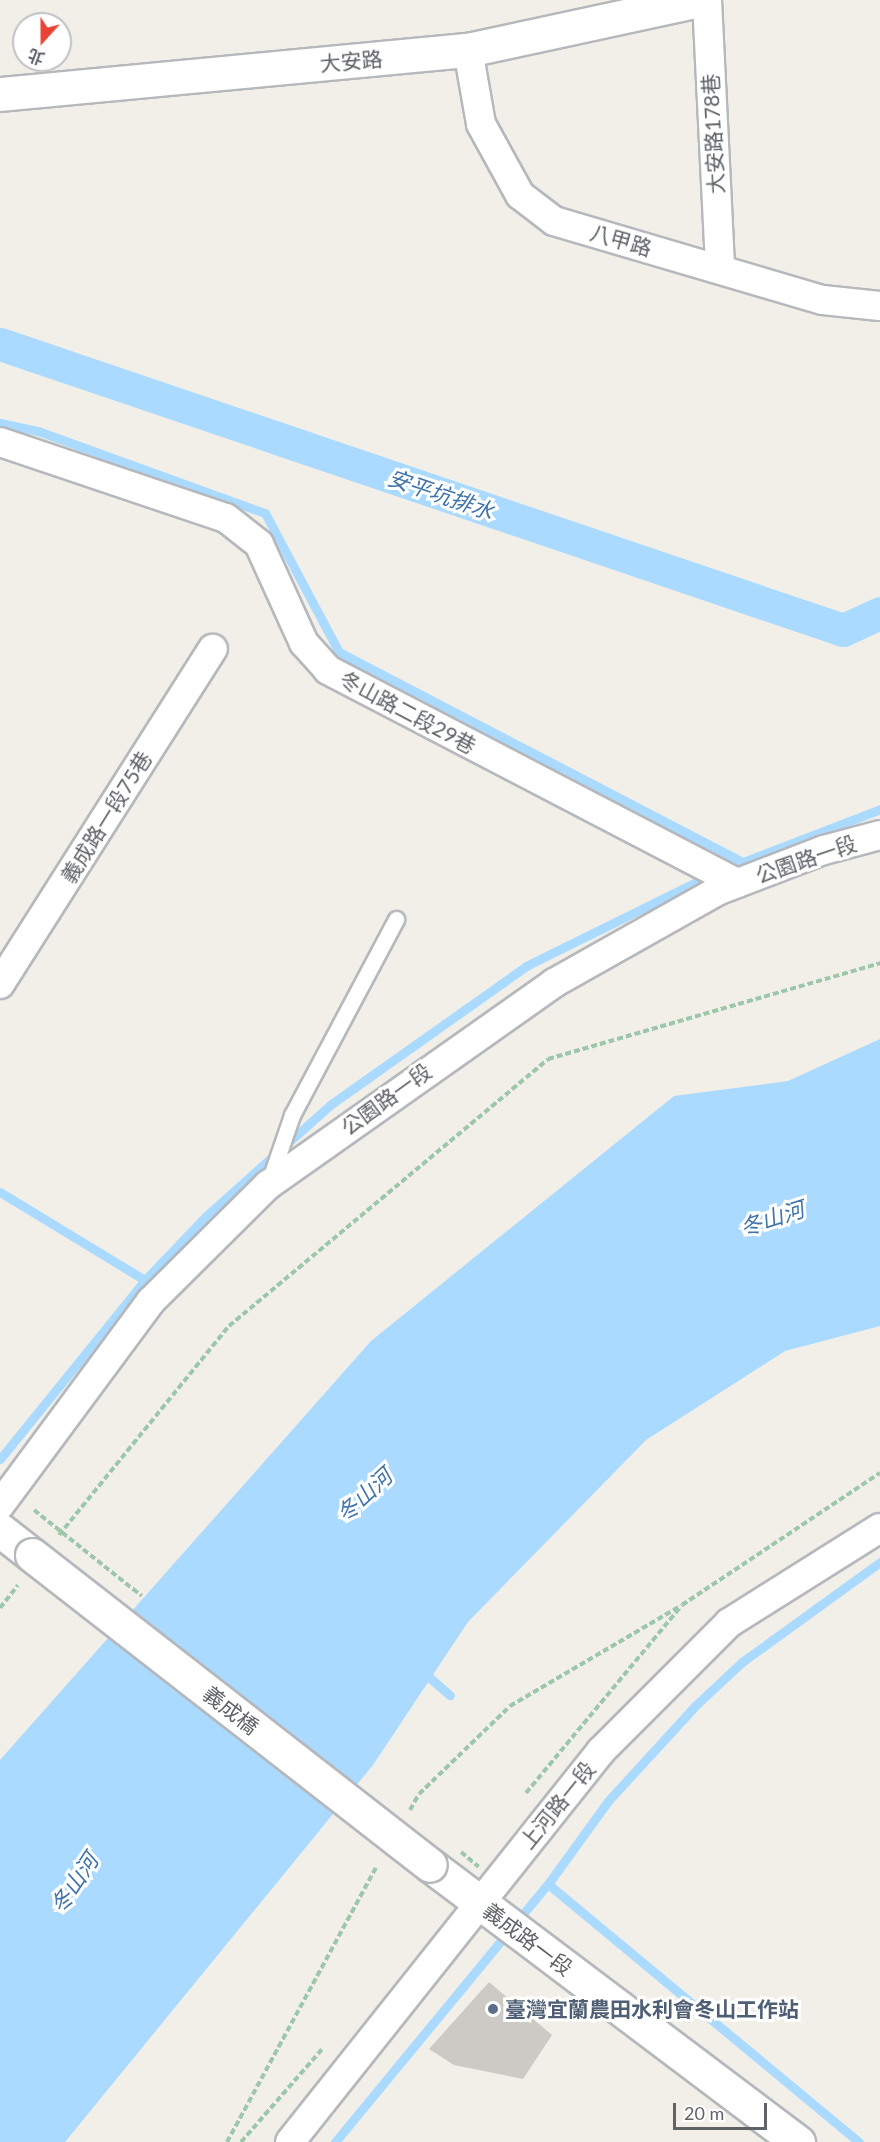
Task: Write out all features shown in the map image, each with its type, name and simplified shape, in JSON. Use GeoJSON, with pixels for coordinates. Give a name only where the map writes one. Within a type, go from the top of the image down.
{"type":"FeatureCollection","features":[{"type":"Feature","properties":{"kind":"street","name":"大安路"},"geometry":{"type":"LineString","coordinates":[[0,94],[468,50],[699,0]]}},
{"type":"Feature","properties":{"kind":"street","name":"大安路178巷"},"geometry":{"type":"LineString","coordinates":[[707,0],[720,268]]}},
{"type":"Feature","properties":{"kind":"street","name":"八甲路"},"geometry":{"type":"LineString","coordinates":[[468,50],[481,124],[520,195],[554,221],[720,268],[822,300],[880,306]]}},
{"type":"Feature","properties":{"kind":"street","name":"冬山路二段29巷"},"geometry":{"type":"LineString","coordinates":[[0,442],[226,518],[259,544],[304,643],[328,670],[737,883]]}},
{"type":"Feature","properties":{"kind":"street","name":"義成路一段75巷"},"geometry":{"type":"LineString","coordinates":[[0,984],[213,649]]}},
{"type":"Feature","properties":{"kind":"street","name":"公園路一段"},"geometry":{"type":"LineString","coordinates":[[0,1505],[151,1301],[268,1185],[554,983],[737,883],[880,835]]}},
{"type":"Feature","properties":{"kind":"street","name":"上河路一段"},"geometry":{"type":"LineString","coordinates":[[294,2141],[478,1902],[601,1751],[729,1623],[880,1528]]}},
{"type":"Feature","properties":{"kind":"street"},"geometry":{"type":"LineString","coordinates":[[0,1530],[38,1557]]}},
{"type":"Feature","properties":{"kind":"street","name":"義成橋"},"geometry":{"type":"LineString","coordinates":[[38,1557],[430,1865]]}},
{"type":"Feature","properties":{"kind":"street","name":"義成路一段"},"geometry":{"type":"LineString","coordinates":[[430,1865],[798,2142]]}},
{"type":"Feature","properties":{"kind":"lane"},"geometry":{"type":"LineString","coordinates":[[268,1185],[292,1115],[396,919]]}},
{"type":"Feature","properties":{"kind":"path"},"geometry":{"type":"LineString","coordinates":[[0,1608],[38,1557],[229,1326],[548,1059],[880,963]]}},
{"type":"Feature","properties":{"kind":"path"},"geometry":{"type":"LineString","coordinates":[[61,1532],[133,1589]]}},
{"type":"Feature","properties":{"kind":"water","name":"冬山河"},"geometry":{"type":"Polygon","coordinates":[[[880,1039],[880,1326],[785,1351],[646,1440],[468,1622],[373,1765],[65,2142],[0,2142],[0,1760],[371,1341],[674,1096],[788,1081],[880,1039]]]}},
{"type":"Feature","properties":{"kind":"building","name":"臺灣宜蘭農田水利會冬山工作站"},"geometry":{"type":"Polygon","coordinates":[[[489,1982],[552,2035],[523,2079],[454,2065],[429,2049],[489,1982]]]}},
{"type":"Feature","properties":{"kind":"waterway","name":"安平坑排水"},"geometry":{"type":"LineString","coordinates":[[0,344],[843,630],[880,613]]}},
{"type":"Feature","properties":{"kind":"waterway"},"geometry":{"type":"LineString","coordinates":[[0,423],[38,431],[265,513],[339,652],[743,862],[880,809]]}},
{"type":"Feature","properties":{"kind":"waterway"},"geometry":{"type":"LineString","coordinates":[[0,1459],[145,1280],[206,1216],[330,1105],[526,966],[710,875]]}},
{"type":"Feature","properties":{"kind":"waterway"},"geometry":{"type":"LineString","coordinates":[[0,1192],[145,1280]]}},
{"type":"Feature","properties":{"kind":"waterway"},"geometry":{"type":"LineString","coordinates":[[335,2142],[548,1884],[608,1801],[696,1705],[742,1662],[880,1562]]}},
{"type":"Feature","properties":{"kind":"waterway"},"geometry":{"type":"LineString","coordinates":[[422,1671],[450,1695]]}},
{"type":"Feature","properties":{"kind":"waterway"},"geometry":{"type":"LineString","coordinates":[[548,1884],[859,2142]]}},
{"type":"Feature","properties":{"kind":"place","name":"臺灣宜蘭農田水利會冬山工作站"},"geometry":{"type":"Point","coordinates":[493,2009]}}]}
